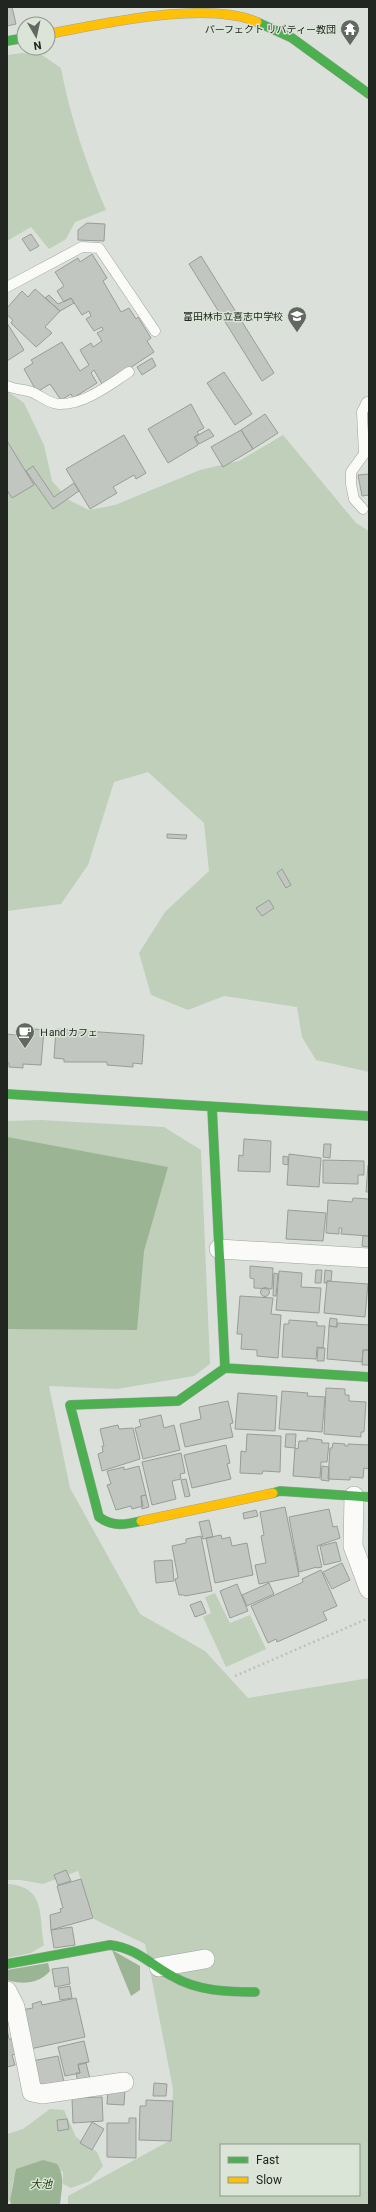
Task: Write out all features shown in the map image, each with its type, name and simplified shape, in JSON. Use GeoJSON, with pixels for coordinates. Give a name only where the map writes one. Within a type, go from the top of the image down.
{"type":"FeatureCollection","features":[{"type":"Feature","properties":{"kind":"street"},"geometry":{"type":"LineString","coordinates":[[56,33],[146,16],[213,9],[254,20],[292,38],[369,94]]}},
{"type":"Feature","properties":{"kind":"street"},"geometry":{"type":"LineString","coordinates":[[7,1094],[369,1116]]}},
{"type":"Feature","properties":{"kind":"street"},"geometry":{"type":"LineString","coordinates":[[212,1107],[225,1368]]}},
{"type":"Feature","properties":{"kind":"street"},"geometry":{"type":"LineString","coordinates":[[219,1249],[369,1258]]}},
{"type":"Feature","properties":{"kind":"street"},"geometry":{"type":"LineString","coordinates":[[369,1377],[225,1368],[178,1401],[70,1405],[98,1517],[109,1524],[128,1524],[280,1491],[361,1496],[353,1546],[369,1589]]}},
{"type":"Feature","properties":{"kind":"street"},"geometry":{"type":"LineString","coordinates":[[7,1964],[110,1945],[130,1947],[172,1976],[191,1984],[236,1992],[255,1992]]}},
{"type":"Feature","properties":{"kind":"street"},"geometry":{"type":"LineString","coordinates":[[159,1967],[205,1960]]}},
{"type":"Feature","properties":{"kind":"street"},"geometry":{"type":"LineString","coordinates":[[7,1991],[15,2007],[32,2092],[42,2094],[124,2082]]}},
{"type":"Feature","properties":{"kind":"lane"},"geometry":{"type":"LineString","coordinates":[[7,288],[82,247],[100,248],[155,331]]}},
{"type":"Feature","properties":{"kind":"lane"},"geometry":{"type":"LineString","coordinates":[[7,386],[33,393],[58,404],[69,403],[82,400],[129,372]]}},
{"type":"Feature","properties":{"kind":"lane"},"geometry":{"type":"LineString","coordinates":[[363,509],[354,499],[351,484],[351,472],[364,454],[362,412],[366,402],[369,402]]}},
{"type":"Feature","properties":{"kind":"path"},"geometry":{"type":"LineString","coordinates":[[235,1676],[369,1618]]}},
{"type":"Feature","properties":{"kind":"shaded area"},"geometry":{"type":"Polygon","coordinates":[[[16,54],[16,56],[43,56],[61,68],[79,140],[106,210],[75,222],[66,239],[49,249],[31,227],[7,241],[7,55],[16,54]]]}},
{"type":"Feature","properties":{"kind":"shaded area"},"geometry":{"type":"Polygon","coordinates":[[[7,391],[24,403],[44,445],[52,481],[69,500],[89,510],[115,505],[200,470],[239,461],[283,435],[356,523],[369,531],[369,1072],[316,1060],[302,1037],[297,1007],[224,996],[188,1010],[151,995],[139,953],[165,912],[209,871],[204,823],[148,772],[114,782],[88,865],[61,904],[7,911],[7,391]]]}},
{"type":"Feature","properties":{"kind":"shaded area"},"geometry":{"type":"Polygon","coordinates":[[[41,1120],[164,1127],[201,1150],[210,1364],[194,1376],[117,1389],[49,1386],[70,1488],[140,1614],[205,1651],[248,1698],[369,1678],[369,2205],[68,2205],[68,2196],[171,2140],[173,2089],[145,1944],[94,1919],[78,1871],[43,1884],[21,1880],[7,1880],[7,1121],[41,1120]]]}},
{"type":"Feature","properties":{"kind":"shaded area"},"geometry":{"type":"Polygon","coordinates":[[[215,1593],[230,1623],[250,1615],[266,1649],[226,1667],[203,1617],[211,1613],[205,1597],[215,1593]]]}},
{"type":"Feature","properties":{"kind":"shaded area"},"geometry":{"type":"Polygon","coordinates":[[[7,1884],[20,1886],[29,1890],[35,1897],[40,1913],[44,1945],[31,1953],[7,1958],[7,1884]]]}},
{"type":"Feature","properties":{"kind":"shaded area"},"geometry":{"type":"Polygon","coordinates":[[[50,2109],[64,2110],[76,2137],[97,2152],[103,2166],[90,2181],[71,2188],[63,2184],[63,2172],[43,2161],[31,2165],[13,2180],[10,2200],[7,2203],[7,2134],[23,2129],[50,2109]]]}},
{"type":"Feature","properties":{"kind":"water"},"geometry":{"type":"Polygon","coordinates":[[[7,1137],[168,1167],[144,1251],[137,1330],[7,1329],[7,1137]]]}},
{"type":"Feature","properties":{"kind":"water"},"geometry":{"type":"Polygon","coordinates":[[[112,1950],[140,1966],[140,1990],[131,1996],[112,1950]]]}},
{"type":"Feature","properties":{"kind":"water"},"geometry":{"type":"Polygon","coordinates":[[[48,1963],[50,1971],[40,1979],[24,1983],[7,1980],[7,1970],[48,1963]]]}},
{"type":"Feature","properties":{"kind":"water","name":"大池"},"geometry":{"type":"Polygon","coordinates":[[[43,2160],[57,2164],[60,2169],[62,2184],[60,2205],[11,2205],[10,2200],[16,2169],[43,2160]]]}},
{"type":"Feature","properties":{"kind":"building"},"geometry":{"type":"Polygon","coordinates":[[[7,7],[12,7],[16,24],[7,26],[7,7]]]}},
{"type":"Feature","properties":{"kind":"building"},"geometry":{"type":"Polygon","coordinates":[[[87,223],[105,224],[104,241],[78,240],[78,230],[87,223]]]}},
{"type":"Feature","properties":{"kind":"building"},"geometry":{"type":"Polygon","coordinates":[[[31,234],[39,246],[30,251],[22,239],[31,234]]]}},
{"type":"Feature","properties":{"kind":"building"},"geometry":{"type":"Polygon","coordinates":[[[92,254],[107,278],[103,281],[121,312],[129,308],[136,319],[138,317],[151,338],[147,341],[154,352],[103,386],[94,370],[91,373],[97,383],[73,398],[71,394],[61,400],[50,384],[37,392],[24,369],[33,363],[31,360],[62,342],[80,371],[89,365],[80,350],[91,343],[93,347],[102,341],[97,333],[103,330],[102,327],[94,331],[86,319],[91,316],[89,311],[82,315],[71,298],[64,302],[57,291],[64,286],[55,272],[78,258],[80,262],[92,254]]]}},
{"type":"Feature","properties":{"kind":"building"},"geometry":{"type":"Polygon","coordinates":[[[201,256],[274,373],[262,381],[189,264],[201,256]]]}},
{"type":"Feature","properties":{"kind":"building"},"geometry":{"type":"Polygon","coordinates":[[[35,289],[60,311],[45,327],[52,333],[36,347],[11,323],[13,320],[7,315],[7,308],[22,291],[28,297],[35,289]]]}},
{"type":"Feature","properties":{"kind":"building"},"geometry":{"type":"Polygon","coordinates":[[[49,295],[58,304],[71,298],[74,303],[60,311],[45,298],[49,295]]]}},
{"type":"Feature","properties":{"kind":"building"},"geometry":{"type":"Polygon","coordinates":[[[7,323],[24,350],[7,361],[7,323]]]}},
{"type":"Feature","properties":{"kind":"building"},"geometry":{"type":"Polygon","coordinates":[[[152,358],[156,366],[142,375],[137,367],[152,358]]]}},
{"type":"Feature","properties":{"kind":"building"},"geometry":{"type":"Polygon","coordinates":[[[224,372],[252,414],[235,425],[207,383],[224,372]]]}},
{"type":"Feature","properties":{"kind":"building"},"geometry":{"type":"Polygon","coordinates":[[[191,404],[204,428],[197,432],[199,434],[194,437],[198,445],[168,463],[148,429],[191,404]]]}},
{"type":"Feature","properties":{"kind":"building"},"geometry":{"type":"Polygon","coordinates":[[[265,414],[278,433],[253,449],[241,430],[265,414]]]}},
{"type":"Feature","properties":{"kind":"building"},"geometry":{"type":"Polygon","coordinates":[[[209,429],[214,436],[199,444],[195,437],[209,429]]]}},
{"type":"Feature","properties":{"kind":"building"},"geometry":{"type":"Polygon","coordinates":[[[241,430],[253,449],[223,467],[211,447],[241,430]]]}},
{"type":"Feature","properties":{"kind":"building"},"geometry":{"type":"Polygon","coordinates":[[[124,435],[146,473],[136,479],[134,475],[113,487],[117,493],[90,509],[66,469],[124,435]]]}},
{"type":"Feature","properties":{"kind":"building"},"geometry":{"type":"Polygon","coordinates":[[[7,441],[34,485],[12,498],[7,490],[7,441]]]}},
{"type":"Feature","properties":{"kind":"building"},"geometry":{"type":"Polygon","coordinates":[[[33,466],[54,497],[74,483],[79,491],[53,509],[26,471],[33,466]]]}},
{"type":"Feature","properties":{"kind":"building"},"geometry":{"type":"Polygon","coordinates":[[[369,474],[369,495],[362,496],[358,475],[369,474]]]}},
{"type":"Feature","properties":{"kind":"building"},"geometry":{"type":"Polygon","coordinates":[[[167,834],[187,835],[186,839],[167,838],[167,834]]]}},
{"type":"Feature","properties":{"kind":"building"},"geometry":{"type":"Polygon","coordinates":[[[282,869],[291,885],[286,888],[277,873],[282,869]]]}},
{"type":"Feature","properties":{"kind":"building"},"geometry":{"type":"Polygon","coordinates":[[[269,900],[274,908],[262,916],[256,908],[269,900]]]}},
{"type":"Feature","properties":{"kind":"building","name":"Ｈand カフェ"},"geometry":{"type":"Polygon","coordinates":[[[24,1028],[44,1030],[41,1065],[23,1064],[23,1068],[9,1067],[9,1063],[7,1063],[7,1034],[23,1036],[24,1028]]]}},
{"type":"Feature","properties":{"kind":"building"},"geometry":{"type":"Polygon","coordinates":[[[56,1029],[144,1035],[142,1064],[133,1063],[133,1067],[107,1065],[107,1062],[64,1062],[64,1059],[54,1058],[56,1029]]]}},
{"type":"Feature","properties":{"kind":"building"},"geometry":{"type":"Polygon","coordinates":[[[244,1139],[271,1141],[270,1172],[238,1171],[239,1155],[243,1156],[244,1139]]]}},
{"type":"Feature","properties":{"kind":"building"},"geometry":{"type":"Polygon","coordinates":[[[324,1144],[331,1144],[330,1158],[323,1157],[324,1144]]]}},
{"type":"Feature","properties":{"kind":"building"},"geometry":{"type":"Polygon","coordinates":[[[289,1154],[321,1158],[319,1187],[287,1185],[289,1154]]]}},
{"type":"Feature","properties":{"kind":"building"},"geometry":{"type":"Polygon","coordinates":[[[283,1156],[288,1157],[288,1165],[283,1164],[283,1156]]]}},
{"type":"Feature","properties":{"kind":"building"},"geometry":{"type":"Polygon","coordinates":[[[323,1160],[364,1161],[364,1175],[358,1175],[358,1184],[323,1183],[323,1160]]]}},
{"type":"Feature","properties":{"kind":"building"},"geometry":{"type":"Polygon","coordinates":[[[368,1165],[369,1192],[366,1192],[368,1165]]]}},
{"type":"Feature","properties":{"kind":"building"},"geometry":{"type":"Polygon","coordinates":[[[353,1198],[369,1199],[369,1236],[341,1234],[342,1228],[339,1228],[339,1234],[326,1233],[328,1200],[352,1202],[353,1198]]]}},
{"type":"Feature","properties":{"kind":"building"},"geometry":{"type":"Polygon","coordinates":[[[288,1210],[326,1213],[323,1241],[286,1239],[288,1210]]]}},
{"type":"Feature","properties":{"kind":"building"},"geometry":{"type":"Polygon","coordinates":[[[363,1236],[369,1236],[369,1247],[362,1246],[363,1236]]]}},
{"type":"Feature","properties":{"kind":"building"},"geometry":{"type":"Polygon","coordinates":[[[250,1266],[273,1268],[272,1289],[254,1288],[254,1279],[250,1278],[250,1266]]]}},
{"type":"Feature","properties":{"kind":"building"},"geometry":{"type":"Polygon","coordinates":[[[316,1270],[322,1270],[321,1283],[315,1283],[316,1270]]]}},
{"type":"Feature","properties":{"kind":"building"},"geometry":{"type":"Polygon","coordinates":[[[325,1270],[332,1271],[331,1281],[327,1281],[327,1283],[324,1283],[325,1270]]]}},
{"type":"Feature","properties":{"kind":"building"},"geometry":{"type":"Polygon","coordinates":[[[279,1271],[302,1273],[301,1287],[321,1288],[319,1313],[276,1310],[279,1271]]]}},
{"type":"Feature","properties":{"kind":"building"},"geometry":{"type":"Polygon","coordinates":[[[274,1273],[278,1274],[276,1296],[273,1296],[274,1273]]]}},
{"type":"Feature","properties":{"kind":"building"},"geometry":{"type":"Polygon","coordinates":[[[327,1281],[368,1284],[365,1317],[324,1313],[327,1281]]]}},
{"type":"Feature","properties":{"kind":"building"},"geometry":{"type":"Polygon","coordinates":[[[265,1287],[270,1292],[265,1297],[260,1292],[265,1287]]]}},
{"type":"Feature","properties":{"kind":"building"},"geometry":{"type":"Polygon","coordinates":[[[240,1296],[273,1298],[271,1314],[281,1315],[278,1358],[257,1356],[257,1350],[241,1349],[242,1334],[237,1334],[240,1296]]]}},
{"type":"Feature","properties":{"kind":"building"},"geometry":{"type":"Polygon","coordinates":[[[330,1318],[337,1319],[337,1327],[329,1326],[330,1318]]]}},
{"type":"Feature","properties":{"kind":"building"},"geometry":{"type":"Polygon","coordinates":[[[289,1320],[317,1322],[317,1326],[325,1326],[323,1348],[317,1347],[316,1359],[282,1357],[284,1324],[289,1324],[289,1320]]]}},
{"type":"Feature","properties":{"kind":"building"},"geometry":{"type":"Polygon","coordinates":[[[337,1323],[369,1325],[369,1350],[363,1350],[362,1362],[327,1359],[329,1326],[337,1327],[337,1323]]]}},
{"type":"Feature","properties":{"kind":"building"},"geometry":{"type":"Polygon","coordinates":[[[318,1348],[325,1348],[324,1361],[317,1361],[318,1348]]]}},
{"type":"Feature","properties":{"kind":"building"},"geometry":{"type":"Polygon","coordinates":[[[363,1350],[369,1350],[369,1365],[362,1365],[363,1350]]]}},
{"type":"Feature","properties":{"kind":"building"},"geometry":{"type":"Polygon","coordinates":[[[326,1388],[345,1389],[345,1395],[349,1395],[349,1401],[366,1402],[364,1432],[361,1432],[361,1437],[324,1434],[326,1388]]]}},
{"type":"Feature","properties":{"kind":"building"},"geometry":{"type":"Polygon","coordinates":[[[282,1391],[308,1393],[307,1396],[325,1397],[322,1432],[279,1429],[282,1391]]]}},
{"type":"Feature","properties":{"kind":"building"},"geometry":{"type":"Polygon","coordinates":[[[238,1393],[277,1396],[275,1431],[235,1429],[238,1393]]]}},
{"type":"Feature","properties":{"kind":"building"},"geometry":{"type":"Polygon","coordinates":[[[228,1401],[233,1423],[230,1424],[233,1437],[185,1447],[180,1424],[201,1419],[199,1407],[228,1401]]]}},
{"type":"Feature","properties":{"kind":"building"},"geometry":{"type":"Polygon","coordinates":[[[161,1415],[164,1428],[174,1425],[180,1450],[143,1459],[135,1428],[141,1426],[139,1420],[161,1415]]]}},
{"type":"Feature","properties":{"kind":"building"},"geometry":{"type":"Polygon","coordinates":[[[118,1425],[119,1429],[133,1428],[140,1459],[102,1471],[98,1454],[103,1452],[102,1446],[104,1446],[100,1429],[118,1425]]]}},
{"type":"Feature","properties":{"kind":"building"},"geometry":{"type":"Polygon","coordinates":[[[247,1434],[281,1436],[280,1472],[263,1471],[262,1474],[240,1473],[241,1451],[246,1452],[247,1434]]]}},
{"type":"Feature","properties":{"kind":"building"},"geometry":{"type":"Polygon","coordinates":[[[286,1434],[296,1434],[295,1448],[285,1447],[286,1434]]]}},
{"type":"Feature","properties":{"kind":"building"},"geometry":{"type":"Polygon","coordinates":[[[307,1438],[322,1440],[322,1443],[329,1443],[327,1462],[321,1462],[320,1478],[293,1476],[295,1448],[298,1449],[299,1441],[307,1441],[307,1438]]]}},
{"type":"Feature","properties":{"kind":"building"},"geometry":{"type":"Polygon","coordinates":[[[333,1443],[345,1444],[345,1446],[348,1446],[348,1444],[369,1445],[369,1469],[364,1468],[363,1478],[350,1477],[350,1480],[328,1479],[330,1448],[332,1448],[333,1443]]]}},
{"type":"Feature","properties":{"kind":"building"},"geometry":{"type":"Polygon","coordinates":[[[226,1445],[230,1463],[227,1464],[231,1479],[192,1488],[184,1455],[226,1445]]]}},
{"type":"Feature","properties":{"kind":"building"},"geometry":{"type":"Polygon","coordinates":[[[181,1453],[185,1473],[180,1474],[181,1479],[172,1481],[176,1499],[152,1505],[142,1462],[181,1453]]]}},
{"type":"Feature","properties":{"kind":"building"},"geometry":{"type":"Polygon","coordinates":[[[139,1466],[146,1495],[141,1496],[143,1506],[132,1509],[131,1506],[116,1510],[107,1485],[111,1484],[107,1471],[124,1467],[124,1470],[139,1466]]]}},
{"type":"Feature","properties":{"kind":"building"},"geometry":{"type":"Polygon","coordinates":[[[322,1466],[329,1467],[329,1481],[321,1480],[322,1466]]]}},
{"type":"Feature","properties":{"kind":"building"},"geometry":{"type":"Polygon","coordinates":[[[186,1479],[190,1496],[185,1497],[181,1480],[186,1479]]]}},
{"type":"Feature","properties":{"kind":"building"},"geometry":{"type":"Polygon","coordinates":[[[146,1495],[149,1507],[142,1509],[141,1496],[146,1495]]]}},
{"type":"Feature","properties":{"kind":"building"},"geometry":{"type":"Polygon","coordinates":[[[285,1507],[299,1576],[259,1584],[255,1565],[266,1563],[261,1536],[264,1535],[260,1512],[285,1507]]]}},
{"type":"Feature","properties":{"kind":"building"},"geometry":{"type":"Polygon","coordinates":[[[329,1509],[333,1527],[337,1526],[340,1538],[317,1546],[322,1567],[299,1572],[289,1517],[329,1509]]]}},
{"type":"Feature","properties":{"kind":"building"},"geometry":{"type":"Polygon","coordinates":[[[256,1510],[258,1516],[244,1519],[243,1513],[256,1510]]]}},
{"type":"Feature","properties":{"kind":"building"},"geometry":{"type":"Polygon","coordinates":[[[209,1520],[213,1537],[203,1539],[199,1522],[209,1520]]]}},
{"type":"Feature","properties":{"kind":"building"},"geometry":{"type":"Polygon","coordinates":[[[221,1535],[222,1539],[230,1537],[232,1546],[247,1543],[253,1575],[215,1583],[206,1538],[221,1535]]]}},
{"type":"Feature","properties":{"kind":"building"},"geometry":{"type":"Polygon","coordinates":[[[201,1536],[212,1591],[185,1596],[179,1595],[175,1579],[178,1578],[172,1546],[186,1543],[186,1539],[201,1536]]]}},
{"type":"Feature","properties":{"kind":"building"},"geometry":{"type":"Polygon","coordinates":[[[336,1542],[341,1561],[324,1565],[320,1546],[336,1542]]]}},
{"type":"Feature","properties":{"kind":"building"},"geometry":{"type":"Polygon","coordinates":[[[172,1560],[174,1581],[156,1583],[154,1561],[172,1560]]]}},
{"type":"Feature","properties":{"kind":"building"},"geometry":{"type":"Polygon","coordinates":[[[342,1563],[350,1580],[332,1589],[323,1572],[342,1563]]]}},
{"type":"Feature","properties":{"kind":"building"},"geometry":{"type":"Polygon","coordinates":[[[321,1570],[337,1606],[323,1612],[327,1620],[277,1642],[276,1639],[268,1643],[251,1606],[303,1582],[302,1579],[321,1570]]]}},
{"type":"Feature","properties":{"kind":"building"},"geometry":{"type":"Polygon","coordinates":[[[269,1583],[274,1594],[247,1606],[242,1595],[269,1583]]]}},
{"type":"Feature","properties":{"kind":"building"},"geometry":{"type":"Polygon","coordinates":[[[237,1584],[248,1611],[230,1618],[220,1591],[237,1584]]]}},
{"type":"Feature","properties":{"kind":"building"},"geometry":{"type":"Polygon","coordinates":[[[201,1601],[206,1613],[195,1617],[190,1605],[201,1601]]]}},
{"type":"Feature","properties":{"kind":"building"},"geometry":{"type":"Polygon","coordinates":[[[66,1870],[71,1881],[58,1885],[54,1875],[66,1870]]]}},
{"type":"Feature","properties":{"kind":"building"},"geometry":{"type":"Polygon","coordinates":[[[81,1879],[93,1918],[51,1930],[50,1915],[61,1912],[60,1909],[63,1908],[57,1886],[81,1879]]]}},
{"type":"Feature","properties":{"kind":"building"},"geometry":{"type":"Polygon","coordinates":[[[72,1927],[75,1945],[54,1948],[51,1930],[72,1927]]]}},
{"type":"Feature","properties":{"kind":"building"},"geometry":{"type":"Polygon","coordinates":[[[68,1967],[70,1984],[55,1987],[52,1969],[68,1967]]]}},
{"type":"Feature","properties":{"kind":"building"},"geometry":{"type":"Polygon","coordinates":[[[70,1986],[72,1998],[60,2000],[58,1988],[70,1986]]]}},
{"type":"Feature","properties":{"kind":"building"},"geometry":{"type":"Polygon","coordinates":[[[76,1998],[85,2037],[30,2049],[21,2010],[33,2008],[32,2004],[41,2001],[42,2005],[76,1998]]]}},
{"type":"Feature","properties":{"kind":"building"},"geometry":{"type":"Polygon","coordinates":[[[7,2029],[9,2039],[12,2039],[15,2054],[12,2055],[15,2065],[7,2067],[7,2029]]]}},
{"type":"Feature","properties":{"kind":"building"},"geometry":{"type":"Polygon","coordinates":[[[84,2041],[89,2062],[78,2064],[80,2073],[65,2076],[58,2047],[84,2041]]]}},
{"type":"Feature","properties":{"kind":"building"},"geometry":{"type":"Polygon","coordinates":[[[58,2056],[64,2082],[38,2088],[32,2061],[58,2056]]]}},
{"type":"Feature","properties":{"kind":"building"},"geometry":{"type":"Polygon","coordinates":[[[86,2063],[90,2079],[78,2082],[76,2073],[80,2073],[78,2065],[86,2063]]]}},
{"type":"Feature","properties":{"kind":"building"},"geometry":{"type":"Polygon","coordinates":[[[154,2083],[167,2084],[166,2096],[153,2096],[154,2083]]]}},
{"type":"Feature","properties":{"kind":"building"},"geometry":{"type":"Polygon","coordinates":[[[108,2089],[125,2090],[124,2105],[107,2104],[108,2089]]]}},
{"type":"Feature","properties":{"kind":"building"},"geometry":{"type":"Polygon","coordinates":[[[102,2097],[103,2121],[73,2123],[72,2098],[102,2097]]]}},
{"type":"Feature","properties":{"kind":"building"},"geometry":{"type":"Polygon","coordinates":[[[146,2100],[173,2101],[171,2141],[139,2140],[140,2106],[146,2106],[146,2100]]]}},
{"type":"Feature","properties":{"kind":"building"},"geometry":{"type":"Polygon","coordinates":[[[129,2118],[136,2118],[136,2158],[107,2157],[107,2123],[129,2123],[129,2118]]]}},
{"type":"Feature","properties":{"kind":"building"},"geometry":{"type":"Polygon","coordinates":[[[67,2119],[69,2129],[58,2131],[57,2120],[67,2119]]]}},
{"type":"Feature","properties":{"kind":"building"},"geometry":{"type":"Polygon","coordinates":[[[92,2122],[104,2129],[92,2150],[80,2143],[92,2122]]]}},
{"type":"Feature","properties":{"kind":"traffic: fast"},"geometry":{"type":"LineString","coordinates":[[257,22],[292,38],[369,94]]}},
{"type":"Feature","properties":{"kind":"traffic: fast"},"geometry":{"type":"LineString","coordinates":[[7,41],[16,39]]}},
{"type":"Feature","properties":{"kind":"traffic: fast"},"geometry":{"type":"LineString","coordinates":[[7,1094],[369,1116]]}},
{"type":"Feature","properties":{"kind":"traffic: fast"},"geometry":{"type":"LineString","coordinates":[[212,1107],[225,1368]]}},
{"type":"Feature","properties":{"kind":"traffic: fast"},"geometry":{"type":"LineString","coordinates":[[141,1521],[114,1524],[99,1517],[70,1405],[178,1401],[225,1368],[369,1377]]}},
{"type":"Feature","properties":{"kind":"traffic: fast"},"geometry":{"type":"LineString","coordinates":[[273,1493],[280,1491],[369,1497]]}},
{"type":"Feature","properties":{"kind":"traffic: fast"},"geometry":{"type":"LineString","coordinates":[[7,1964],[110,1945],[128,1949],[172,1976],[192,1985],[212,1990],[255,1992]]}},
{"type":"Feature","properties":{"kind":"traffic: slow"},"geometry":{"type":"LineString","coordinates":[[56,33],[125,20],[183,13],[211,13],[236,16],[257,22]]}},
{"type":"Feature","properties":{"kind":"traffic: slow"},"geometry":{"type":"LineString","coordinates":[[141,1521],[273,1493]]}},
{"type":"Feature","properties":{"kind":"place","name":"パーフェクト リバティー教団"},"geometry":{"type":"Point","coordinates":[350,46]}},
{"type":"Feature","properties":{"kind":"place","name":"富田林市立喜志中学校"},"geometry":{"type":"Point","coordinates":[297,333]}},
{"type":"Feature","properties":{"kind":"place","name":"Ｈand カフェ"},"geometry":{"type":"Point","coordinates":[25,1049]}}]}
